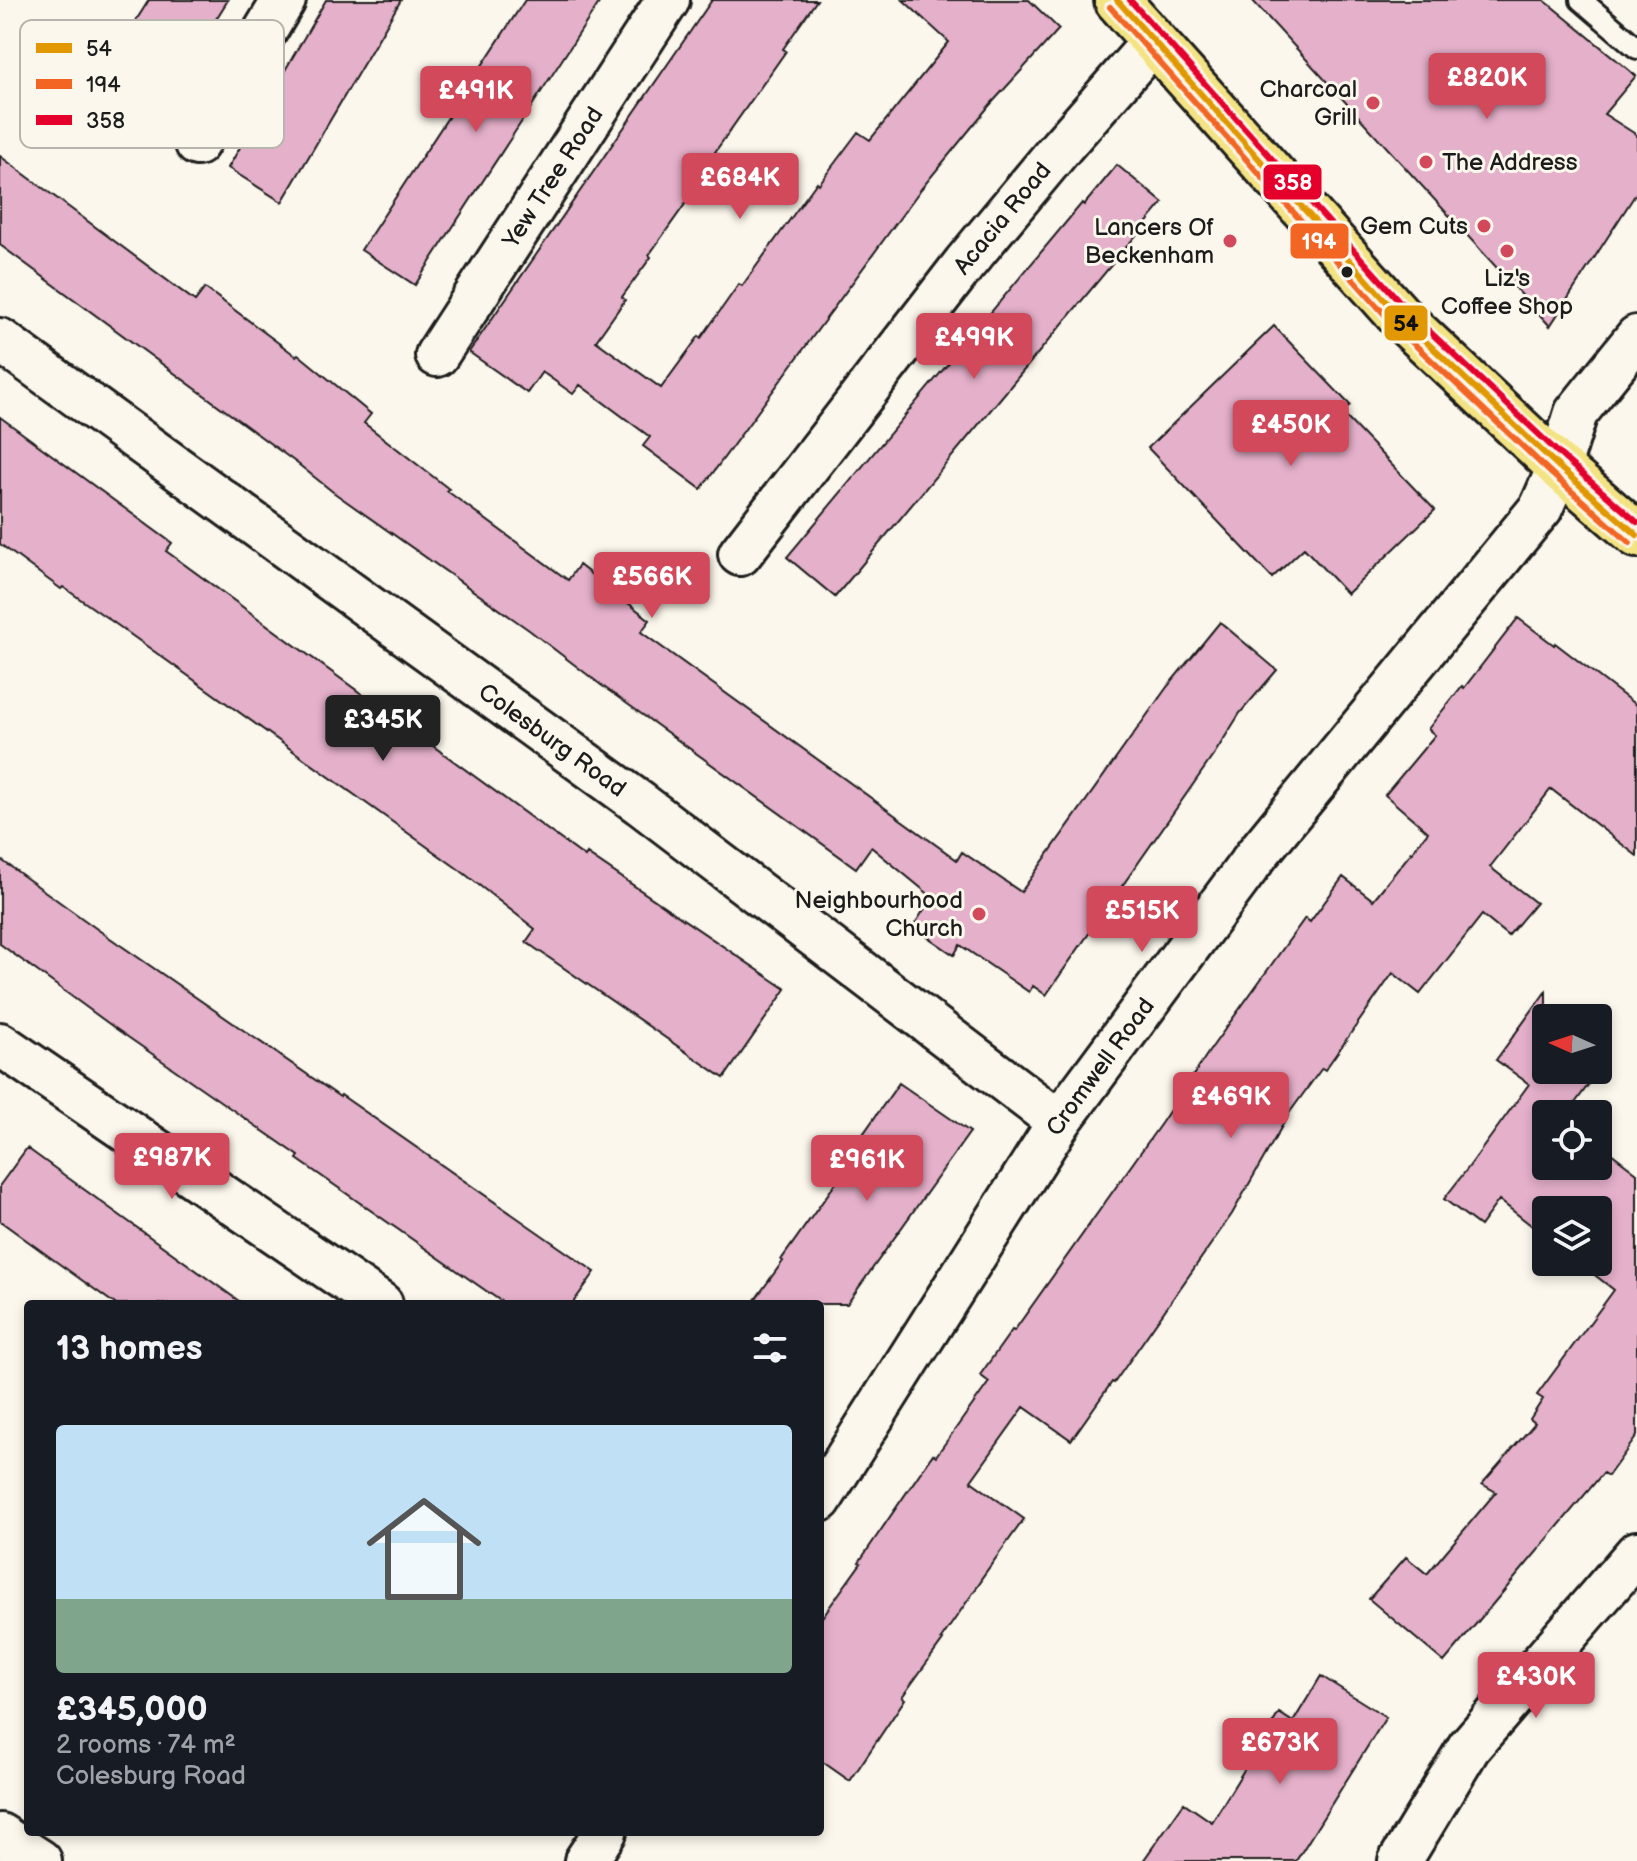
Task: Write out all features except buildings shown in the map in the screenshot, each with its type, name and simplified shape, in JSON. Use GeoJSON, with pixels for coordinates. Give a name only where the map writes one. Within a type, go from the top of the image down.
{"type":"FeatureCollection","features":[{"type":"Feature","properties":{"kind":"main road"},"geometry":{"type":"LineString","coordinates":[[1117,0],[1403,320],[1559,467],[1637,535]]}},
{"type":"Feature","properties":{"kind":"street"},"geometry":{"type":"LineString","coordinates":[[272,20],[284,0]]}},
{"type":"Feature","properties":{"kind":"street","name":"Yew Tree Road"},"geometry":{"type":"LineString","coordinates":[[437,355],[668,0]]}},
{"type":"Feature","properties":{"kind":"street","name":"Acacia Road"},"geometry":{"type":"LineString","coordinates":[[740,554],[965,263],[1154,41]]}},
{"type":"Feature","properties":{"kind":"street","name":"Cromwell Road"},"geometry":{"type":"LineString","coordinates":[[824,1494],[1059,1122],[1258,853],[1541,508],[1559,467],[1576,413],[1637,337]]}},
{"type":"Feature","properties":{"kind":"street","name":"Colesburg Road"},"geometry":{"type":"LineString","coordinates":[[0,340],[641,804],[1059,1122]]}},
{"type":"Feature","properties":{"kind":"street"},"geometry":{"type":"LineString","coordinates":[[0,1044],[375,1300]]}},
{"type":"Feature","properties":{"kind":"street"},"geometry":{"type":"LineString","coordinates":[[1400,1861],[1469,1747],[1637,1553]]}},
{"type":"Feature","properties":{"kind":"street"},"geometry":{"type":"LineString","coordinates":[[0,1835],[40,1861]]}},
{"type":"Feature","properties":{"kind":"street"},"geometry":{"type":"LineString","coordinates":[[586,1861],[602,1836]]}},
{"type":"Feature","properties":{"kind":"lane"},"geometry":{"type":"LineString","coordinates":[[1581,0],[1637,48]]}},
{"type":"Feature","properties":{"kind":"transit line","name":"54"},"geometry":{"type":"LineString","coordinates":[[1117,0],[1403,320],[1559,467],[1637,535]]}},
{"type":"Feature","properties":{"kind":"transit line","name":"358"},"geometry":{"type":"LineString","coordinates":[[1130,0],[1410,313],[1566,460],[1637,522]]}},
{"type":"Feature","properties":{"kind":"transit line","name":"194"},"geometry":{"type":"LineString","coordinates":[[1110,7],[1396,327],[1630,543]]}},
{"type":"Feature","properties":{"kind":"place","name":"Charcoal Grill"},"geometry":{"type":"Point","coordinates":[1373,103]}},
{"type":"Feature","properties":{"kind":"place","name":"The Address"},"geometry":{"type":"Point","coordinates":[1426,162]}},
{"type":"Feature","properties":{"kind":"place","name":"Gem Cuts"},"geometry":{"type":"Point","coordinates":[1484,226]}},
{"type":"Feature","properties":{"kind":"place","name":"Lancers Of Beckenham"},"geometry":{"type":"Point","coordinates":[1230,241]}},
{"type":"Feature","properties":{"kind":"place","name":"Liz's Coffee Shop"},"geometry":{"type":"Point","coordinates":[1507,251]}},
{"type":"Feature","properties":{"kind":"place","name":"Neighbourhood Church"},"geometry":{"type":"Point","coordinates":[979,914]}}]}
